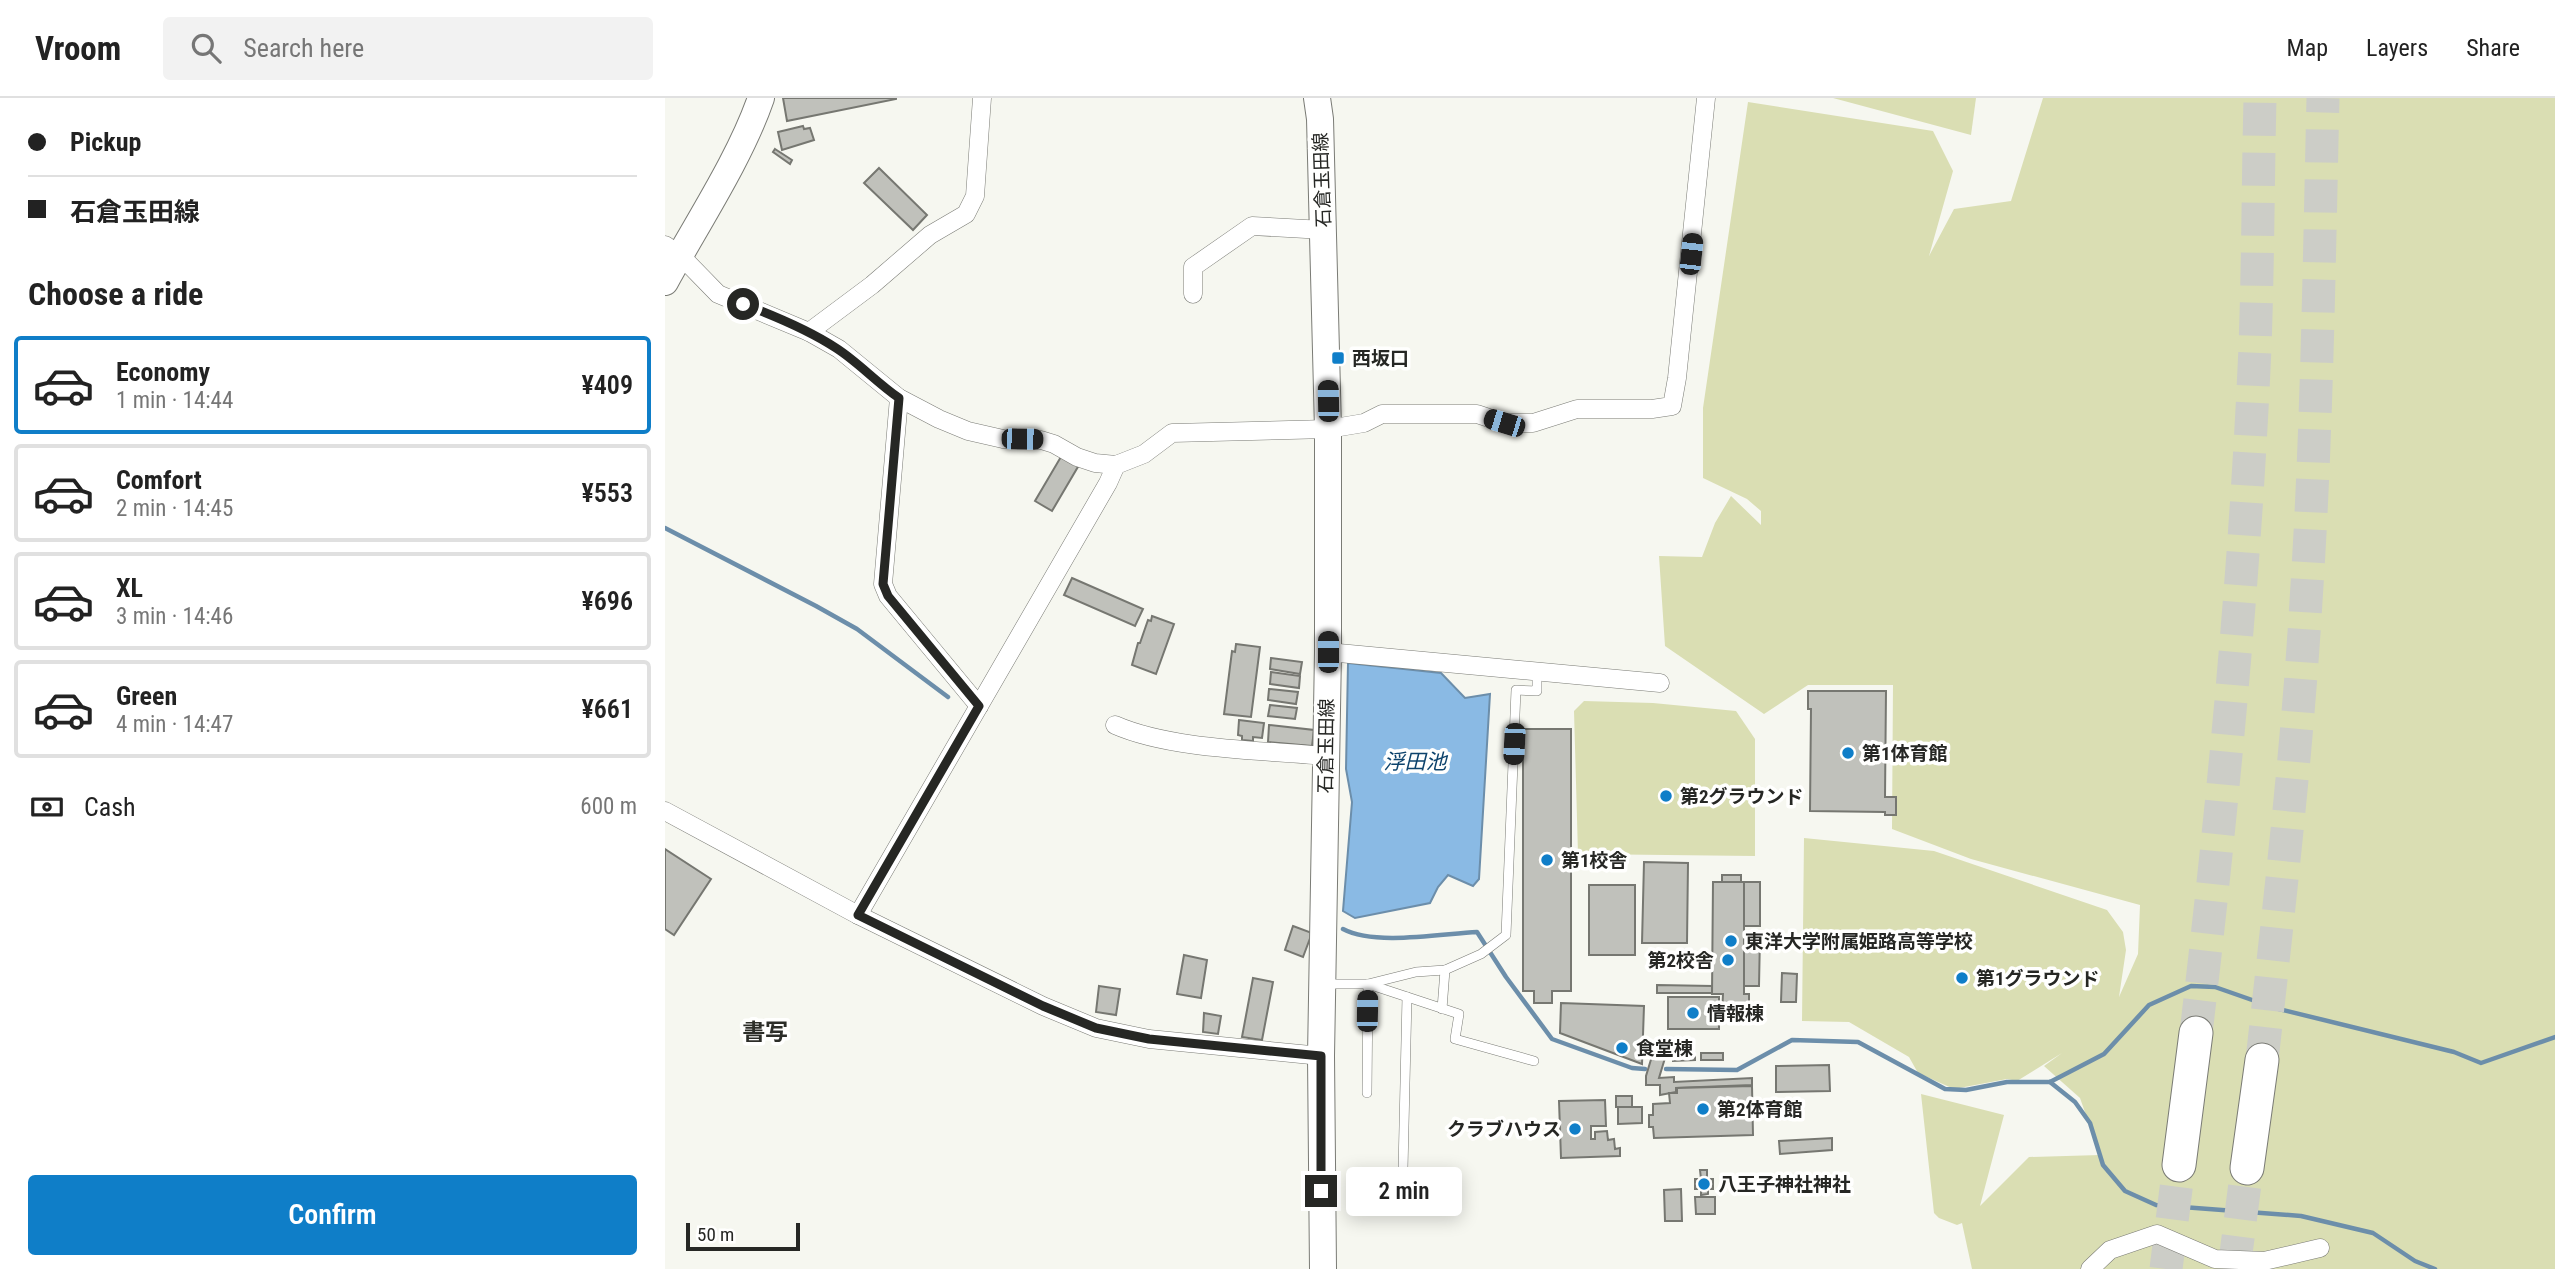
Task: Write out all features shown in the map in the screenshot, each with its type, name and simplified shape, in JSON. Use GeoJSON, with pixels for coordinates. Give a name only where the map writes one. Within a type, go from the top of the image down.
{"type":"FeatureCollection","features":[{"type":"Feature","properties":{"kind":"highway"},"geometry":{"type":"LineString","coordinates":[[2179,1165],[2196,1034]]}},
{"type":"Feature","properties":{"kind":"highway"},"geometry":{"type":"LineString","coordinates":[[2247,1168],[2262,1060]]}},
{"type":"Feature","properties":{"kind":"main road"},"geometry":{"type":"LineString","coordinates":[[665,282],[672,250],[735,154],[761,98]]}},
{"type":"Feature","properties":{"kind":"main road","name":"石倉玉田線"},"geometry":{"type":"LineString","coordinates":[[1317,98],[1324,230],[1328,429],[1328,652],[1321,1056],[1323,1269]]}},
{"type":"Feature","properties":{"kind":"street"},"geometry":{"type":"LineString","coordinates":[[810,332],[872,285],[930,235],[966,214],[975,196],[982,98]]}},
{"type":"Feature","properties":{"kind":"street"},"geometry":{"type":"LineString","coordinates":[[672,250],[718,294],[810,332],[839,349],[899,398],[968,431],[1003,439],[1041,440],[1095,463],[1115,465],[1144,454],[1172,433],[1328,429],[1364,423],[1382,414],[1476,414],[1504,423],[1533,423],[1577,409],[1652,409],[1672,406],[1677,378],[1706,98]]}},
{"type":"Feature","properties":{"kind":"street"},"geometry":{"type":"LineString","coordinates":[[1193,294],[1193,267],[1252,226],[1324,230]]}},
{"type":"Feature","properties":{"kind":"street"},"geometry":{"type":"LineString","coordinates":[[899,398],[883,584],[888,596],[979,706]]}},
{"type":"Feature","properties":{"kind":"street"},"geometry":{"type":"LineString","coordinates":[[858,915],[1108,482],[1115,465]]}},
{"type":"Feature","properties":{"kind":"street"},"geometry":{"type":"LineString","coordinates":[[1328,652],[1660,683]]}},
{"type":"Feature","properties":{"kind":"street"},"geometry":{"type":"LineString","coordinates":[[1115,725],[1138,735],[1325,756]]}},
{"type":"Feature","properties":{"kind":"street"},"geometry":{"type":"LineString","coordinates":[[665,811],[858,915],[1043,1006],[1096,1028],[1149,1039],[1321,1056]]}},
{"type":"Feature","properties":{"kind":"street"},"geometry":{"type":"LineString","coordinates":[[2089,1269],[2110,1250],[2157,1234],[2215,1259],[2264,1261],[2320,1248]]}},
{"type":"Feature","properties":{"kind":"lane"},"geometry":{"type":"LineString","coordinates":[[1323,984],[1368,984],[1416,972],[1445,970],[1481,954],[1506,935],[1516,690],[1537,691],[1537,671]]}},
{"type":"Feature","properties":{"kind":"lane"},"geometry":{"type":"LineString","coordinates":[[1442,1009],[1445,970]]}},
{"type":"Feature","properties":{"kind":"lane"},"geometry":{"type":"LineString","coordinates":[[1368,984],[1459,1014],[1455,1039],[1534,1061]]}},
{"type":"Feature","properties":{"kind":"lane"},"geometry":{"type":"LineString","coordinates":[[1367,1093],[1368,984]]}},
{"type":"Feature","properties":{"kind":"lane"},"geometry":{"type":"LineString","coordinates":[[1403,1169],[1407,997]]}},
{"type":"Feature","properties":{"kind":"green space"},"geometry":{"type":"Polygon","coordinates":[[[1833,98],[1976,98],[1971,135],[1833,98]]]}},
{"type":"Feature","properties":{"kind":"green space"},"geometry":{"type":"Polygon","coordinates":[[[2043,98],[2555,98],[2555,1269],[1972,1269],[1962,1223],[1957,1225],[1939,1218],[1934,1213],[1921,1094],[2004,1115],[1980,1206],[2029,1157],[2100,1155],[2080,1098],[2044,1066],[2062,1053],[2017,1081],[2007,1079],[1954,1089],[1918,1073],[1909,1057],[1849,1022],[1802,1021],[1804,838],[1934,851],[2107,910],[2123,932],[2126,950],[2119,997],[2138,954],[2140,905],[1971,859],[1892,829],[1893,685],[1808,685],[1764,714],[1665,646],[1659,556],[1702,557],[1715,523],[1731,496],[1761,525],[1761,511],[1747,499],[1703,478],[1703,408],[1748,102],[1933,131],[1953,171],[1929,256],[1954,209],[2011,201],[2043,98]]]}},
{"type":"Feature","properties":{"kind":"green space","name":"第2グラウンド"},"geometry":{"type":"Polygon","coordinates":[[[1584,701],[1653,703],[1736,711],[1755,739],[1755,856],[1578,854],[1574,711],[1584,701]]]}},
{"type":"Feature","properties":{"kind":"water","name":"浮田池"},"geometry":{"type":"Polygon","coordinates":[[[1348,663],[1441,673],[1465,698],[1490,694],[1479,879],[1473,886],[1448,875],[1430,903],[1355,918],[1343,911],[1352,802],[1346,769],[1348,663]]]}},
{"type":"Feature","properties":{"kind":"building"},"geometry":{"type":"Polygon","coordinates":[[[783,98],[896,98],[896,99],[787,121],[783,98]]]}},
{"type":"Feature","properties":{"kind":"building"},"geometry":{"type":"Polygon","coordinates":[[[803,126],[804,129],[810,128],[814,140],[782,150],[778,132],[803,126]]]}},
{"type":"Feature","properties":{"kind":"building"},"geometry":{"type":"Polygon","coordinates":[[[775,149],[792,160],[790,164],[773,152],[775,149]]]}},
{"type":"Feature","properties":{"kind":"building"},"geometry":{"type":"Polygon","coordinates":[[[879,168],[927,215],[913,230],[864,183],[879,168]]]}},
{"type":"Feature","properties":{"kind":"building"},"geometry":{"type":"Polygon","coordinates":[[[1062,455],[1079,465],[1052,511],[1035,501],[1062,455]]]}},
{"type":"Feature","properties":{"kind":"building"},"geometry":{"type":"Polygon","coordinates":[[[1072,578],[1143,609],[1135,626],[1064,595],[1072,578]]]}},
{"type":"Feature","properties":{"kind":"building"},"geometry":{"type":"Polygon","coordinates":[[[1152,616],[1174,624],[1156,674],[1132,665],[1138,643],[1152,616]]]}},
{"type":"Feature","properties":{"kind":"building"},"geometry":{"type":"Polygon","coordinates":[[[1236,644],[1260,647],[1251,717],[1224,714],[1232,651],[1235,652],[1236,644]]]}},
{"type":"Feature","properties":{"kind":"building"},"geometry":{"type":"Polygon","coordinates":[[[1271,658],[1302,662],[1300,674],[1270,669],[1271,658]]]}},
{"type":"Feature","properties":{"kind":"building"},"geometry":{"type":"Polygon","coordinates":[[[1271,672],[1300,676],[1299,688],[1270,684],[1271,672]]]}},
{"type":"Feature","properties":{"kind":"building"},"geometry":{"type":"Polygon","coordinates":[[[1269,689],[1298,692],[1296,704],[1268,700],[1269,689]]]}},
{"type":"Feature","properties":{"kind":"building","name":"第1体育館"},"geometry":{"type":"Polygon","coordinates":[[[1808,691],[1886,691],[1885,797],[1896,797],[1896,815],[1885,815],[1885,812],[1810,811],[1811,709],[1808,709],[1808,691]]]}},
{"type":"Feature","properties":{"kind":"building"},"geometry":{"type":"Polygon","coordinates":[[[1270,705],[1297,708],[1295,719],[1268,716],[1270,705]]]}},
{"type":"Feature","properties":{"kind":"building"},"geometry":{"type":"Polygon","coordinates":[[[1239,720],[1264,723],[1262,738],[1242,740],[1242,736],[1238,735],[1239,720]]]}},
{"type":"Feature","properties":{"kind":"building"},"geometry":{"type":"Polygon","coordinates":[[[1269,725],[1314,730],[1312,746],[1268,742],[1269,725]]]}},
{"type":"Feature","properties":{"kind":"building","name":"第1校舎"},"geometry":{"type":"Polygon","coordinates":[[[1523,729],[1571,729],[1571,991],[1552,991],[1552,1003],[1534,1003],[1534,991],[1523,991],[1523,729]]]}},
{"type":"Feature","properties":{"kind":"building"},"geometry":{"type":"Polygon","coordinates":[[[665,849],[711,879],[674,935],[665,929],[665,849]]]}},
{"type":"Feature","properties":{"kind":"building"},"geometry":{"type":"Polygon","coordinates":[[[1644,862],[1688,863],[1687,943],[1642,943],[1644,862]]]}},
{"type":"Feature","properties":{"kind":"building"},"geometry":{"type":"Polygon","coordinates":[[[1722,875],[1741,875],[1741,882],[1722,882],[1722,875]]]}},
{"type":"Feature","properties":{"kind":"building","name":"第2校舎"},"geometry":{"type":"Polygon","coordinates":[[[1713,882],[1744,882],[1744,994],[1749,994],[1749,1015],[1722,1015],[1723,994],[1712,994],[1713,882]]]}},
{"type":"Feature","properties":{"kind":"building"},"geometry":{"type":"Polygon","coordinates":[[[1744,882],[1760,882],[1760,926],[1744,926],[1744,882]]]}},
{"type":"Feature","properties":{"kind":"building"},"geometry":{"type":"Polygon","coordinates":[[[1589,885],[1635,885],[1635,955],[1589,955],[1589,885]]]}},
{"type":"Feature","properties":{"kind":"building"},"geometry":{"type":"Polygon","coordinates":[[[1293,926],[1312,933],[1303,957],[1285,950],[1293,926]]]}},
{"type":"Feature","properties":{"kind":"building"},"geometry":{"type":"Polygon","coordinates":[[[1744,935],[1760,935],[1759,986],[1744,986],[1744,935]]]}},
{"type":"Feature","properties":{"kind":"building"},"geometry":{"type":"Polygon","coordinates":[[[1184,955],[1207,960],[1201,998],[1177,994],[1184,955]]]}},
{"type":"Feature","properties":{"kind":"building"},"geometry":{"type":"Polygon","coordinates":[[[1782,973],[1797,974],[1796,1002],[1781,1002],[1782,973]]]}},
{"type":"Feature","properties":{"kind":"building"},"geometry":{"type":"Polygon","coordinates":[[[1253,978],[1273,982],[1262,1040],[1242,1037],[1253,978]]]}},
{"type":"Feature","properties":{"kind":"building"},"geometry":{"type":"Polygon","coordinates":[[[1657,985],[1712,986],[1712,993],[1657,993],[1657,985]]]}},
{"type":"Feature","properties":{"kind":"building"},"geometry":{"type":"Polygon","coordinates":[[[1099,986],[1120,989],[1116,1015],[1096,1012],[1099,986]]]}},
{"type":"Feature","properties":{"kind":"building","name":"情報棟"},"geometry":{"type":"Polygon","coordinates":[[[1668,997],[1719,997],[1719,1029],[1668,1029],[1668,997]]]}},
{"type":"Feature","properties":{"kind":"building","name":"食堂棟"},"geometry":{"type":"Polygon","coordinates":[[[1561,1003],[1644,1006],[1642,1064],[1560,1033],[1561,1003]]]}},
{"type":"Feature","properties":{"kind":"building"},"geometry":{"type":"Polygon","coordinates":[[[1204,1013],[1221,1016],[1218,1034],[1203,1032],[1204,1013]]]}},
{"type":"Feature","properties":{"kind":"building"},"geometry":{"type":"Polygon","coordinates":[[[1656,1043],[1668,1048],[1659,1078],[1674,1077],[1674,1082],[1752,1078],[1752,1085],[1676,1088],[1676,1092],[1660,1095],[1660,1085],[1646,1085],[1656,1043]]]}},
{"type":"Feature","properties":{"kind":"building"},"geometry":{"type":"Polygon","coordinates":[[[1701,1053],[1723,1053],[1723,1060],[1701,1060],[1701,1053]]]}},
{"type":"Feature","properties":{"kind":"building"},"geometry":{"type":"Polygon","coordinates":[[[1673,1054],[1695,1054],[1695,1060],[1673,1061],[1673,1054]]]}},
{"type":"Feature","properties":{"kind":"building"},"geometry":{"type":"Polygon","coordinates":[[[1829,1065],[1830,1091],[1776,1092],[1776,1066],[1829,1065]]]}},
{"type":"Feature","properties":{"kind":"building","name":"第2体育館"},"geometry":{"type":"Polygon","coordinates":[[[1752,1086],[1753,1135],[1654,1138],[1653,1127],[1649,1127],[1653,1104],[1670,1103],[1669,1093],[1677,1093],[1677,1088],[1752,1086]]]}},
{"type":"Feature","properties":{"kind":"building"},"geometry":{"type":"Polygon","coordinates":[[[1616,1096],[1632,1096],[1632,1107],[1616,1107],[1616,1096]]]}},
{"type":"Feature","properties":{"kind":"building","name":"クラブハウス"},"geometry":{"type":"Polygon","coordinates":[[[1605,1100],[1606,1126],[1591,1126],[1591,1139],[1595,1139],[1595,1132],[1607,1131],[1608,1140],[1614,1139],[1615,1149],[1620,1148],[1620,1156],[1561,1158],[1559,1101],[1605,1100]]]}},
{"type":"Feature","properties":{"kind":"building"},"geometry":{"type":"Polygon","coordinates":[[[1618,1107],[1642,1107],[1642,1123],[1618,1124],[1618,1107]]]}},
{"type":"Feature","properties":{"kind":"building"},"geometry":{"type":"Polygon","coordinates":[[[1832,1138],[1832,1150],[1780,1154],[1779,1141],[1832,1138]]]}},
{"type":"Feature","properties":{"kind":"building","name":"八王子神社神社"},"geometry":{"type":"Polygon","coordinates":[[[1700,1170],[1707,1170],[1707,1179],[1713,1179],[1713,1189],[1708,1189],[1708,1194],[1701,1195],[1701,1189],[1695,1189],[1695,1179],[1701,1179],[1700,1170]]]}},
{"type":"Feature","properties":{"kind":"building"},"geometry":{"type":"Polygon","coordinates":[[[1681,1189],[1682,1221],[1665,1221],[1664,1190],[1681,1189]]]}},
{"type":"Feature","properties":{"kind":"building"},"geometry":{"type":"Polygon","coordinates":[[[1695,1197],[1715,1197],[1715,1214],[1696,1214],[1695,1197]]]}},
{"type":"Feature","properties":{"kind":"waterway"},"geometry":{"type":"LineString","coordinates":[[665,528],[857,629],[948,697]]}},
{"type":"Feature","properties":{"kind":"waterway"},"geometry":{"type":"LineString","coordinates":[[1343,929],[1356,934],[1390,938],[1477,932],[1552,1039],[1632,1068],[1645,1069]]}},
{"type":"Feature","properties":{"kind":"waterway"},"geometry":{"type":"LineString","coordinates":[[1666,1069],[1737,1070],[1792,1040],[1858,1042],[1945,1089],[1966,1090],[2007,1082],[2050,1082],[2104,1054],[2149,1005],[2191,986],[2215,987],[2275,1008],[2454,1052],[2481,1063],[2555,1037]]}},
{"type":"Feature","properties":{"kind":"waterway"},"geometry":{"type":"LineString","coordinates":[[2050,1082],[2075,1102],[2090,1123],[2103,1165],[2125,1191],[2156,1205],[2301,1216],[2373,1233],[2415,1261],[2435,1269]]}},
{"type":"Feature","properties":{"kind":"tunnel"},"geometry":{"type":"LineString","coordinates":[[2196,1033],[2224,776],[2251,433],[2260,98]]}},
{"type":"Feature","properties":{"kind":"tunnel"},"geometry":{"type":"LineString","coordinates":[[2262,1060],[2293,773],[2310,538],[2323,98]]}},
{"type":"Feature","properties":{"kind":"tunnel"},"geometry":{"type":"LineString","coordinates":[[2166,1269],[2179,1165]]}},
{"type":"Feature","properties":{"kind":"tunnel"},"geometry":{"type":"LineString","coordinates":[[2234,1269],[2247,1168]]}},
{"type":"Feature","properties":{"kind":"place","name":"西坂口"},"geometry":{"type":"Point","coordinates":[1338,358]}},
{"type":"Feature","properties":{"kind":"place","name":"第1体育館"},"geometry":{"type":"Point","coordinates":[1848,753]}},
{"type":"Feature","properties":{"kind":"place","name":"第2グラウンド"},"geometry":{"type":"Point","coordinates":[1666,796]}},
{"type":"Feature","properties":{"kind":"place","name":"第1校舎"},"geometry":{"type":"Point","coordinates":[1547,860]}},
{"type":"Feature","properties":{"kind":"place","name":"東洋大学附属姫路高等学校"},"geometry":{"type":"Point","coordinates":[1731,941]}},
{"type":"Feature","properties":{"kind":"place","name":"第2校舎"},"geometry":{"type":"Point","coordinates":[1728,960]}},
{"type":"Feature","properties":{"kind":"place","name":"第1グラウンド"},"geometry":{"type":"Point","coordinates":[1962,978]}},
{"type":"Feature","properties":{"kind":"place","name":"情報棟"},"geometry":{"type":"Point","coordinates":[1693,1013]}},
{"type":"Feature","properties":{"kind":"place","name":"食堂棟"},"geometry":{"type":"Point","coordinates":[1622,1048]}},
{"type":"Feature","properties":{"kind":"place","name":"第2体育館"},"geometry":{"type":"Point","coordinates":[1703,1109]}},
{"type":"Feature","properties":{"kind":"place","name":"クラブハウス"},"geometry":{"type":"Point","coordinates":[1575,1129]}},
{"type":"Feature","properties":{"kind":"place","name":"八王子神社神社"},"geometry":{"type":"Point","coordinates":[1704,1184]}},
{"type":"Feature","properties":{"kind":"district","name":"書写"},"geometry":{"type":"Point","coordinates":[765,1032]}},
{"type":"Feature","properties":{"kind":"route"},"geometry":{"type":"LineString","coordinates":[[743,304],[810,332],[839,349],[899,398],[883,584],[888,596],[979,706],[858,915],[1043,1006],[1096,1028],[1149,1039],[1321,1056],[1321,1191]]}}]}
